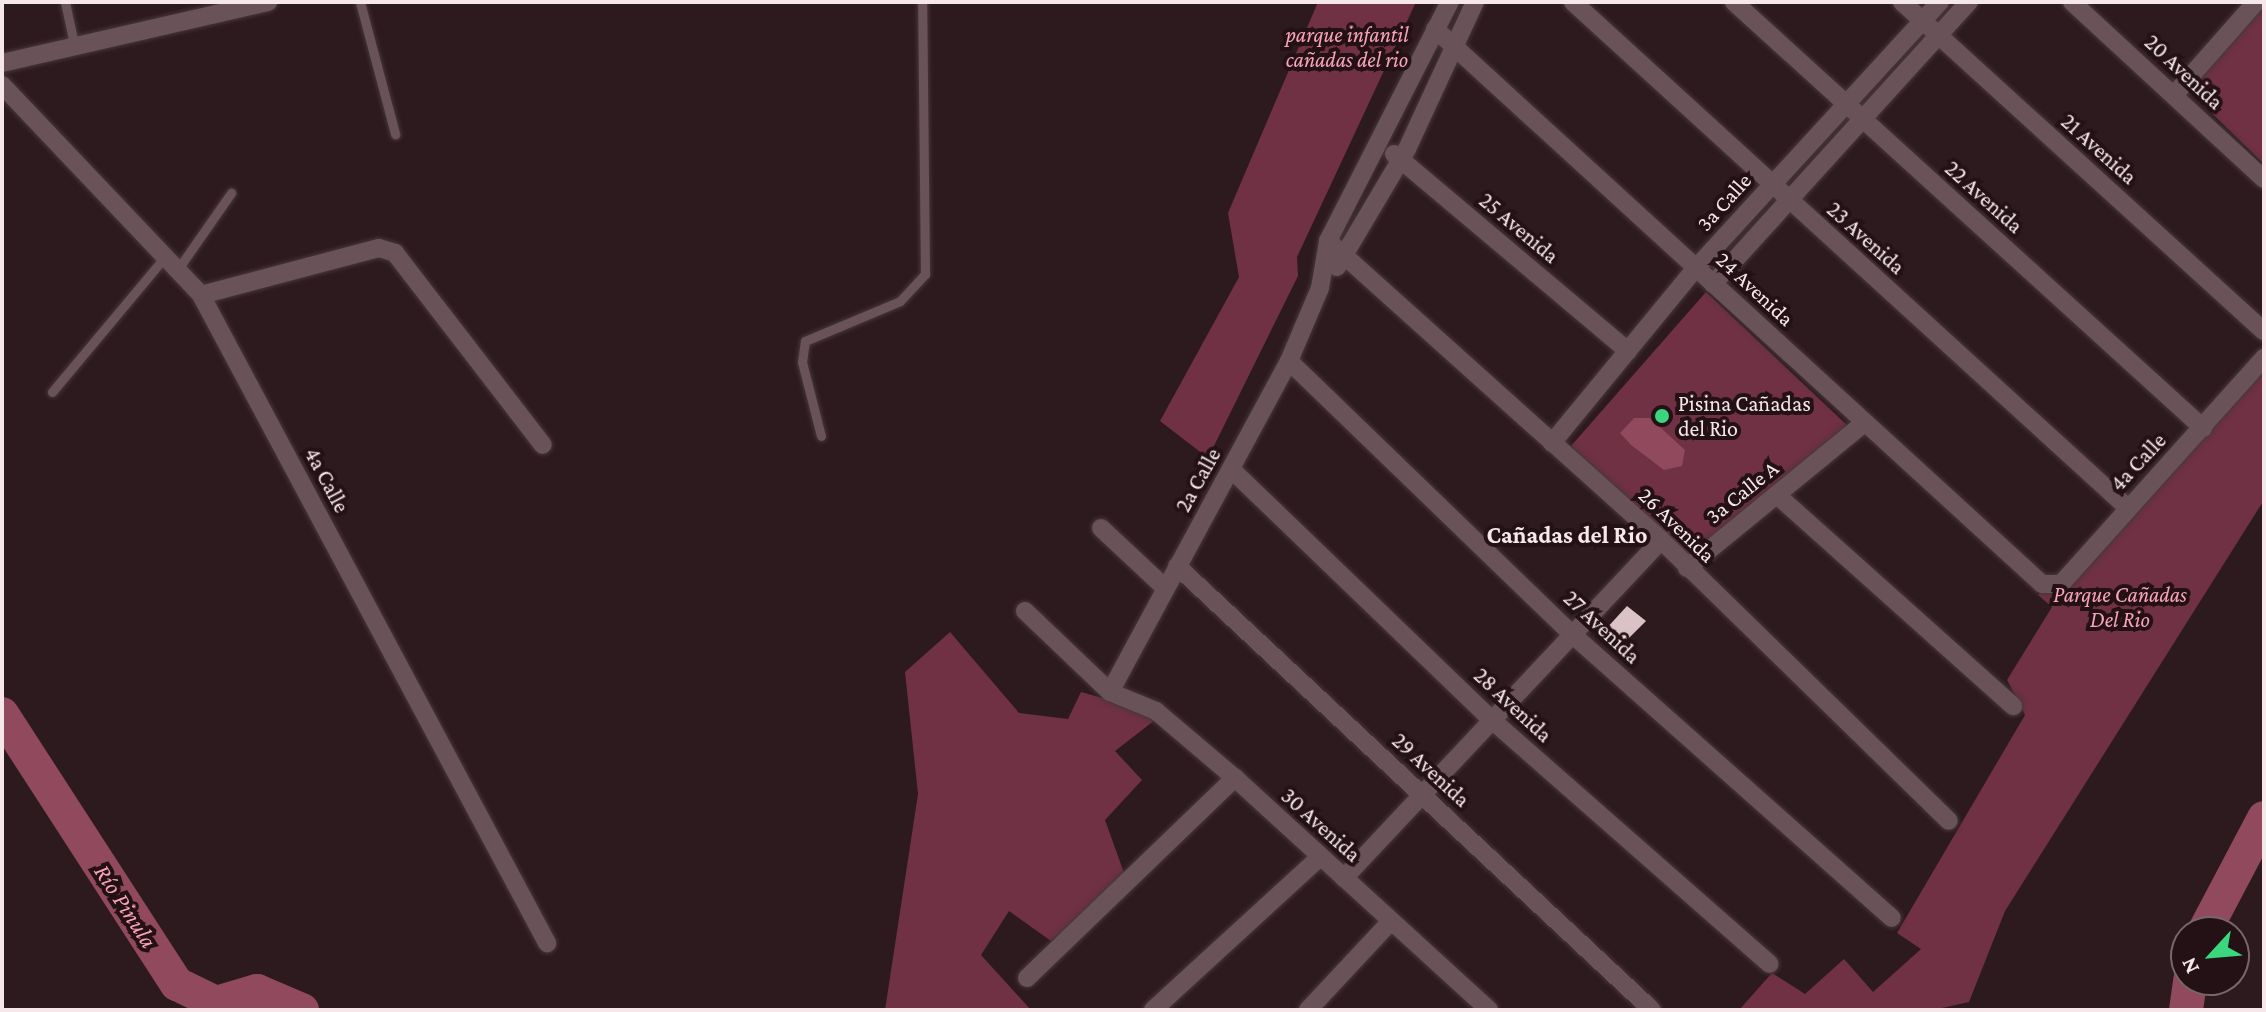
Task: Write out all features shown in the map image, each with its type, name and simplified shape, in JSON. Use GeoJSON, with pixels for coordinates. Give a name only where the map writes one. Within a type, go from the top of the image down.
{"type":"FeatureCollection","features":[{"type":"Feature","properties":{"kind":"street"},"geometry":{"type":"LineString","coordinates":[[2,63],[238,5],[268,2]]}},
{"type":"Feature","properties":{"kind":"street","name":"2a Calle"},"geometry":{"type":"LineString","coordinates":[[1110,692],[1164,587],[1232,470],[1289,361],[1320,288],[1328,241],[1450,2]]}},
{"type":"Feature","properties":{"kind":"street","name":"2a Calle"},"geometry":{"type":"LineString","coordinates":[[1320,288],[1345,258],[1401,160],[1475,2]]}},
{"type":"Feature","properties":{"kind":"street","name":"23 Avenida"},"geometry":{"type":"LineString","coordinates":[[1573,2],[2128,508]]}},
{"type":"Feature","properties":{"kind":"street","name":"22 Avenida"},"geometry":{"type":"LineString","coordinates":[[1734,2],[2203,428]]}},
{"type":"Feature","properties":{"kind":"street","name":"21 Avenida"},"geometry":{"type":"LineString","coordinates":[[1902,2],[2264,331]]}},
{"type":"Feature","properties":{"kind":"street","name":"3a Calle"},"geometry":{"type":"LineString","coordinates":[[1552,443],[1696,268],[1940,2]]}},
{"type":"Feature","properties":{"kind":"street"},"geometry":{"type":"LineString","coordinates":[[1713,284],[1969,2]]}},
{"type":"Feature","properties":{"kind":"street","name":"20 Avenida"},"geometry":{"type":"LineString","coordinates":[[2072,2],[2264,179]]}},
{"type":"Feature","properties":{"kind":"street"},"geometry":{"type":"LineString","coordinates":[[2174,95],[2245,6]]}},
{"type":"Feature","properties":{"kind":"street","name":"24 Avenida"},"geometry":{"type":"LineString","coordinates":[[1435,29],[2042,584]]}},
{"type":"Feature","properties":{"kind":"street","name":"4a Calle"},"geometry":{"type":"LineString","coordinates":[[2,85],[201,295],[547,943]]}},
{"type":"Feature","properties":{"kind":"street","name":"25 Avenida"},"geometry":{"type":"LineString","coordinates":[[1380,142],[1628,351]]}},
{"type":"Feature","properties":{"kind":"street","name":"26 Avenida"},"geometry":{"type":"LineString","coordinates":[[1328,241],[1661,540],[1949,821]]}},
{"type":"Feature","properties":{"kind":"street"},"geometry":{"type":"LineString","coordinates":[[201,295],[379,248],[395,253],[543,445]]}},
{"type":"Feature","properties":{"kind":"street","name":"4a Calle"},"geometry":{"type":"LineString","coordinates":[[2042,584],[2061,584],[2264,358]]}},
{"type":"Feature","properties":{"kind":"street","name":"27 Avenida"},"geometry":{"type":"LineString","coordinates":[[1289,361],[1573,635],[1892,918]]}},
{"type":"Feature","properties":{"kind":"street","name":"3a Calle A"},"geometry":{"type":"LineString","coordinates":[[1687,568],[1864,423]]}},
{"type":"Feature","properties":{"kind":"street","name":"28 Avenida"},"geometry":{"type":"LineString","coordinates":[[1232,470],[1493,721],[1770,964]]}},
{"type":"Feature","properties":{"kind":"street"},"geometry":{"type":"LineString","coordinates":[[1777,495],[2013,706]]}},
{"type":"Feature","properties":{"kind":"street"},"geometry":{"type":"LineString","coordinates":[[1101,528],[1164,587]]}},
{"type":"Feature","properties":{"kind":"street"},"geometry":{"type":"LineString","coordinates":[[1344,878],[1661,540]]}},
{"type":"Feature","properties":{"kind":"street","name":"29 Avenida"},"geometry":{"type":"LineString","coordinates":[[1177,566],[1652,1010]]}},
{"type":"Feature","properties":{"kind":"street"},"geometry":{"type":"LineString","coordinates":[[1025,611],[1110,692]]}},
{"type":"Feature","properties":{"kind":"street","name":"30 Avenida"},"geometry":{"type":"LineString","coordinates":[[1110,692],[1156,711],[1235,778],[1489,1010]]}},
{"type":"Feature","properties":{"kind":"street"},"geometry":{"type":"LineString","coordinates":[[1027,978],[1235,778]]}},
{"type":"Feature","properties":{"kind":"street"},"geometry":{"type":"LineString","coordinates":[[1153,1010],[1320,857]]}},
{"type":"Feature","properties":{"kind":"street"},"geometry":{"type":"LineString","coordinates":[[1308,1010],[1391,921]]}},
{"type":"Feature","properties":{"kind":"lane"},"geometry":{"type":"LineString","coordinates":[[65,2],[74,44]]}},
{"type":"Feature","properties":{"kind":"lane"},"geometry":{"type":"LineString","coordinates":[[360,2],[395,134]]}},
{"type":"Feature","properties":{"kind":"lane"},"geometry":{"type":"LineString","coordinates":[[821,436],[802,362],[805,341],[900,301],[925,274],[922,2]]}},
{"type":"Feature","properties":{"kind":"lane"},"geometry":{"type":"LineString","coordinates":[[52,392],[172,263],[231,193]]}},
{"type":"Feature","properties":{"kind":"green space","name":"parque infantil cañadas del rio"},"geometry":{"type":"Polygon","coordinates":[[[1318,2],[1416,2],[1297,257],[1298,276],[1208,458],[1160,421],[1239,277],[1228,213],[1318,2]]]}},
{"type":"Feature","properties":{"kind":"green space"},"geometry":{"type":"Polygon","coordinates":[[[2264,3],[2264,164],[2188,90],[2264,3]]]}},
{"type":"Feature","properties":{"kind":"green space"},"geometry":{"type":"Polygon","coordinates":[[[1706,292],[1849,427],[1687,565],[1571,446],[1706,292]]]}},
{"type":"Feature","properties":{"kind":"green space","name":"Parque Cañadas Del Rio"},"geometry":{"type":"Polygon","coordinates":[[[2264,359],[2264,500],[2005,911],[1969,1002],[1933,1010],[1739,1010],[1772,973],[1805,994],[1844,959],[1873,992],[1921,949],[1897,933],[2025,715],[2007,680],[2052,607],[2038,595],[2264,359]]]}},
{"type":"Feature","properties":{"kind":"green space"},"geometry":{"type":"Polygon","coordinates":[[[950,632],[1019,713],[1068,719],[1081,692],[1138,708],[1155,720],[1115,751],[1142,780],[1105,820],[1127,881],[1051,941],[1009,911],[981,955],[1031,1010],[885,1010],[918,794],[905,672],[950,632]]]}},
{"type":"Feature","properties":{"kind":"shaded area"},"geometry":{"type":"Polygon","coordinates":[[[1634,418],[1650,418],[1685,450],[1682,466],[1664,470],[1631,445],[1620,433],[1634,418]]]}},
{"type":"Feature","properties":{"kind":"building"},"geometry":{"type":"Polygon","coordinates":[[[1627,606],[1646,621],[1624,643],[1605,630],[1627,606]]]}},
{"type":"Feature","properties":{"kind":"waterway","name":"Río Pinula"},"geometry":{"type":"LineString","coordinates":[[2,714],[177,984],[216,1003],[257,991],[302,1010]]}},
{"type":"Feature","properties":{"kind":"waterway"},"geometry":{"type":"LineString","coordinates":[[2212,916],[2264,818]]}},
{"type":"Feature","properties":{"kind":"waterway"},"geometry":{"type":"LineString","coordinates":[[2186,1010],[2188,996]]}},
{"type":"Feature","properties":{"kind":"place","name":"Pisina Cañadas del Rio"},"geometry":{"type":"Point","coordinates":[1662,416]}},
{"type":"Feature","properties":{"kind":"district","name":"Cañadas del Rio"},"geometry":{"type":"Point","coordinates":[1567,535]}}]}
